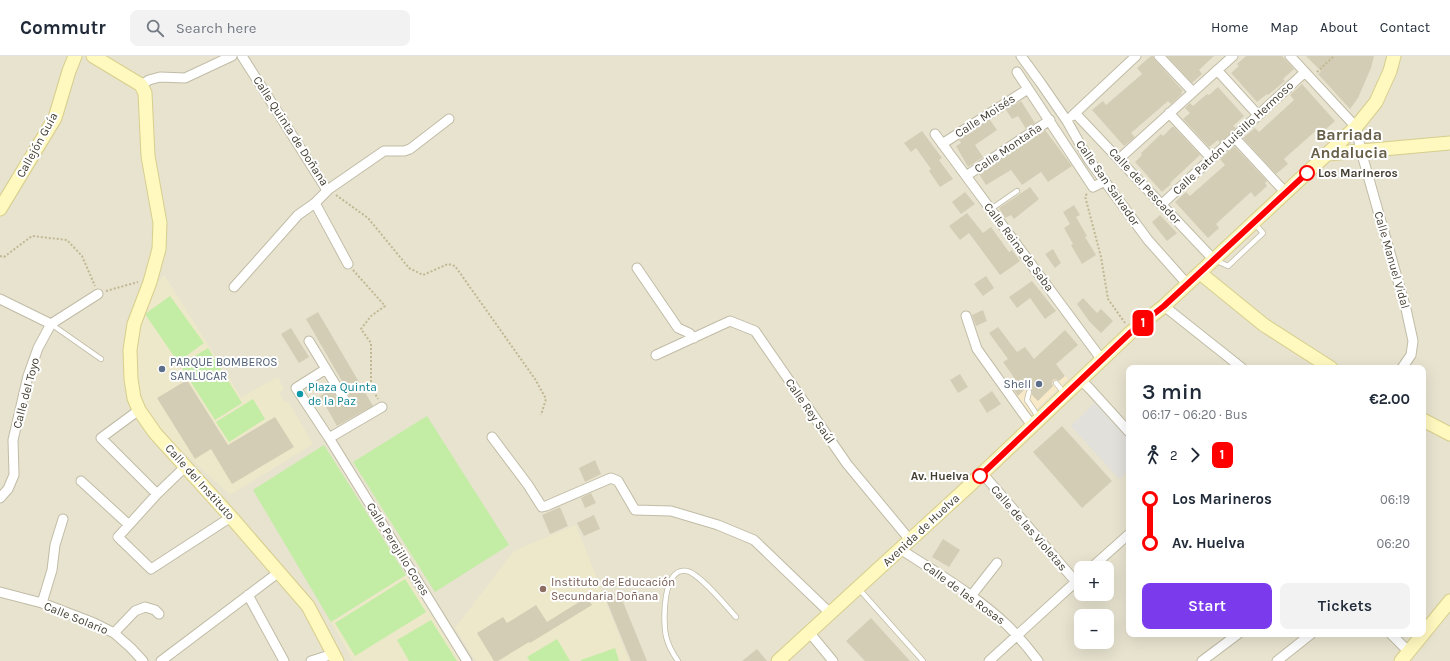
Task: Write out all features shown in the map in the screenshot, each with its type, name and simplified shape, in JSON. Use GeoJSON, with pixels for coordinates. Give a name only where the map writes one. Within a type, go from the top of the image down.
{"type":"FeatureCollection","features":[{"type":"Feature","properties":{"kind":"street","name":"Callejón Guía"},"geometry":{"type":"LineString","coordinates":[[0,209],[55,118],[69,70],[75,56]]}},
{"type":"Feature","properties":{"kind":"street"},"geometry":{"type":"LineString","coordinates":[[93,56],[141,85],[149,80],[160,77],[185,78],[232,56]]}},
{"type":"Feature","properties":{"kind":"street","name":"Calle Quinta de Doñana"},"geometry":{"type":"LineString","coordinates":[[234,287],[298,215],[315,203],[329,189],[325,187],[242,56]]}},
{"type":"Feature","properties":{"kind":"street","name":"Calle San Salvador"},"geometry":{"type":"LineString","coordinates":[[1021,56],[1066,121],[1089,160],[1148,240],[1188,285]]}},
{"type":"Feature","properties":{"kind":"street"},"geometry":{"type":"LineString","coordinates":[[1066,121],[1136,56]]}},
{"type":"Feature","properties":{"kind":"street"},"geometry":{"type":"LineString","coordinates":[[1159,56],[1193,92]]}},
{"type":"Feature","properties":{"kind":"street"},"geometry":{"type":"LineString","coordinates":[[1119,159],[1233,56]]}},
{"type":"Feature","properties":{"kind":"street"},"geometry":{"type":"LineString","coordinates":[[1290,56],[1356,127]]}},
{"type":"Feature","properties":{"kind":"street","name":"Avenida de Huelva"},"geometry":{"type":"LineString","coordinates":[[778,661],[982,473],[1131,332],[1188,285],[1356,127],[1376,102],[1390,71],[1394,56]]}},
{"type":"Feature","properties":{"kind":"street"},"geometry":{"type":"LineString","coordinates":[[1217,70],[1258,114]]}},
{"type":"Feature","properties":{"kind":"street"},"geometry":{"type":"LineString","coordinates":[[1017,72],[1093,187],[1105,181]]}},
{"type":"Feature","properties":{"kind":"street","name":"Calle Patrón Luisillo Hermoso"},"geometry":{"type":"LineString","coordinates":[[1162,204],[1258,114],[1308,75]]}},
{"type":"Feature","properties":{"kind":"street","name":"Calle del Instituto"},"geometry":{"type":"LineString","coordinates":[[141,85],[145,93],[148,156],[160,223],[159,249],[150,282],[134,324],[130,350],[131,379],[134,398],[139,410],[155,433],[186,466],[308,606],[335,657]]}},
{"type":"Feature","properties":{"kind":"street","name":"Calle Moisés"},"geometry":{"type":"LineString","coordinates":[[942,144],[1028,89]]}},
{"type":"Feature","properties":{"kind":"street","name":"Calle del Pescador"},"geometry":{"type":"LineString","coordinates":[[1075,113],[1214,260]]}},
{"type":"Feature","properties":{"kind":"street"},"geometry":{"type":"LineString","coordinates":[[1169,114],[1211,158]]}},
{"type":"Feature","properties":{"kind":"street"},"geometry":{"type":"LineString","coordinates":[[329,189],[384,151],[404,151],[410,148],[449,119]]}},
{"type":"Feature","properties":{"kind":"street","name":"Calle Montaña"},"geometry":{"type":"LineString","coordinates":[[966,176],[1050,120]]}},
{"type":"Feature","properties":{"kind":"street","name":"Calle Manuel Vidal"},"geometry":{"type":"LineString","coordinates":[[1356,127],[1361,151],[1406,309],[1412,341],[1411,355],[1404,365]]}},
{"type":"Feature","properties":{"kind":"street","name":"Calle Reina de Saba"},"geometry":{"type":"LineString","coordinates":[[935,134],[1102,360]]}},
{"type":"Feature","properties":{"kind":"street"},"geometry":{"type":"LineString","coordinates":[[1234,137],[1286,193]]}},
{"type":"Feature","properties":{"kind":"street"},"geometry":{"type":"LineString","coordinates":[[1328,154],[1450,143]]}},
{"type":"Feature","properties":{"kind":"street","name":"Calle Quinta de Doñana"},"geometry":{"type":"LineString","coordinates":[[315,203],[348,264]]}},
{"type":"Feature","properties":{"kind":"street"},"geometry":{"type":"LineString","coordinates":[[637,268],[678,328],[690,333],[694,338]]}},
{"type":"Feature","properties":{"kind":"street"},"geometry":{"type":"LineString","coordinates":[[1200,273],[1264,325],[1326,365]]}},
{"type":"Feature","properties":{"kind":"street","name":"Calle del Toyo"},"geometry":{"type":"LineString","coordinates":[[0,498],[8,489],[14,475],[13,440],[28,376],[38,348],[51,324],[98,294]]}},
{"type":"Feature","properties":{"kind":"street"},"geometry":{"type":"LineString","coordinates":[[0,299],[51,324]]}},
{"type":"Feature","properties":{"kind":"street"},"geometry":{"type":"LineString","coordinates":[[1164,306],[1238,365]]}},
{"type":"Feature","properties":{"kind":"street"},"geometry":{"type":"LineString","coordinates":[[966,316],[977,349],[1025,416],[1036,421]]}},
{"type":"Feature","properties":{"kind":"street","name":"Calle Rey Saúl"},"geometry":{"type":"LineString","coordinates":[[656,355],[730,321],[755,331],[847,464],[910,540]]}},
{"type":"Feature","properties":{"kind":"street"},"geometry":{"type":"LineString","coordinates":[[309,341],[346,402]]}},
{"type":"Feature","properties":{"kind":"street"},"geometry":{"type":"LineString","coordinates":[[326,369],[296,388],[329,438],[382,407]]}},
{"type":"Feature","properties":{"kind":"street"},"geometry":{"type":"LineString","coordinates":[[1080,380],[1126,429]]}},
{"type":"Feature","properties":{"kind":"street"},"geometry":{"type":"LineString","coordinates":[[139,410],[101,438],[157,494]]}},
{"type":"Feature","properties":{"kind":"street"},"geometry":{"type":"LineString","coordinates":[[1426,422],[1450,434]]}},
{"type":"Feature","properties":{"kind":"street"},"geometry":{"type":"LineString","coordinates":[[492,437],[528,485],[542,507],[611,478],[618,481],[635,510],[671,511],[718,525],[754,540],[830,613]]}},
{"type":"Feature","properties":{"kind":"street","name":"Calle Perejillo Cores"},"geometry":{"type":"LineString","coordinates":[[329,438],[467,661]]}},
{"type":"Feature","properties":{"kind":"street"},"geometry":{"type":"LineString","coordinates":[[186,466],[157,494],[118,537],[151,569],[231,517]]}},
{"type":"Feature","properties":{"kind":"street","name":"Calle de las Violetas"},"geometry":{"type":"LineString","coordinates":[[982,473],[1074,576]]}},
{"type":"Feature","properties":{"kind":"street"},"geometry":{"type":"LineString","coordinates":[[81,480],[129,525]]}},
{"type":"Feature","properties":{"kind":"street"},"geometry":{"type":"LineString","coordinates":[[42,603],[52,570],[55,545],[63,519]]}},
{"type":"Feature","properties":{"kind":"street"},"geometry":{"type":"LineString","coordinates":[[1099,561],[1126,537]]}},
{"type":"Feature","properties":{"kind":"street","name":"Calle de las Rosas"},"geometry":{"type":"LineString","coordinates":[[900,548],[971,596],[1007,624],[1038,661]]}},
{"type":"Feature","properties":{"kind":"street"},"geometry":{"type":"LineString","coordinates":[[971,596],[997,563]]}},
{"type":"Feature","properties":{"kind":"street"},"geometry":{"type":"LineString","coordinates":[[162,661],[279,572]]}},
{"type":"Feature","properties":{"kind":"street"},"geometry":{"type":"LineString","coordinates":[[989,661],[1074,584]]}},
{"type":"Feature","properties":{"kind":"street","name":"Calle Solario"},"geometry":{"type":"LineString","coordinates":[[0,592],[42,603],[94,622],[114,633],[143,661]]}},
{"type":"Feature","properties":{"kind":"street"},"geometry":{"type":"LineString","coordinates":[[248,595],[284,661]]}},
{"type":"Feature","properties":{"kind":"street"},"geometry":{"type":"LineString","coordinates":[[1426,630],[1450,601]]}},
{"type":"Feature","properties":{"kind":"street"},"geometry":{"type":"LineString","coordinates":[[114,633],[135,611],[145,607],[155,610],[159,614]]}},
{"type":"Feature","properties":{"kind":"street"},"geometry":{"type":"LineString","coordinates":[[809,632],[833,661]]}},
{"type":"Feature","properties":{"kind":"street"},"geometry":{"type":"LineString","coordinates":[[1202,661],[1234,637]]}},
{"type":"Feature","properties":{"kind":"street"},"geometry":{"type":"LineString","coordinates":[[1277,661],[1307,637]]}},
{"type":"Feature","properties":{"kind":"street"},"geometry":{"type":"LineString","coordinates":[[1393,637],[1405,656],[1421,637]]}},
{"type":"Feature","properties":{"kind":"street"},"geometry":{"type":"LineString","coordinates":[[311,661],[335,657]]}},
{"type":"Feature","properties":{"kind":"lane"},"geometry":{"type":"LineString","coordinates":[[990,209],[1017,191]]}},
{"type":"Feature","properties":{"kind":"lane"},"geometry":{"type":"LineString","coordinates":[[51,324],[101,359]]}},
{"type":"Feature","properties":{"kind":"lane"},"geometry":{"type":"LineString","coordinates":[[1056,384],[1065,394]]}},
{"type":"Feature","properties":{"kind":"lane"},"geometry":{"type":"LineString","coordinates":[[1029,392],[1027,400],[1036,421]]}},
{"type":"Feature","properties":{"kind":"lane"},"geometry":{"type":"LineString","coordinates":[[678,661],[666,637],[664,620],[667,587],[672,577],[678,572],[686,571],[698,577],[736,617]]}},
{"type":"Feature","properties":{"kind":"lane"},"geometry":{"type":"LineString","coordinates":[[858,588],[923,661]]}},
{"type":"Feature","properties":{"kind":"path"},"geometry":{"type":"LineString","coordinates":[[1308,75],[1334,56]]}},
{"type":"Feature","properties":{"kind":"path"},"geometry":{"type":"LineString","coordinates":[[1093,187],[1085,196],[1101,257],[1108,299],[1131,332]]}},
{"type":"Feature","properties":{"kind":"path"},"geometry":{"type":"LineString","coordinates":[[329,189],[368,218],[409,268],[423,275],[448,264],[455,266],[535,379],[546,399],[541,415]]}},
{"type":"Feature","properties":{"kind":"path"},"geometry":{"type":"LineString","coordinates":[[0,256],[4,257],[32,236],[67,240],[82,256],[98,294],[134,283],[150,282]]}},
{"type":"Feature","properties":{"kind":"path"},"geometry":{"type":"LineString","coordinates":[[348,264],[384,306],[371,316],[361,329],[371,343],[371,387],[382,407]]}},
{"type":"Feature","properties":{"kind":"shaded area"},"geometry":{"type":"Polygon","coordinates":[[[0,56],[1450,56],[1450,661],[0,661],[0,56]]]}},
{"type":"Feature","properties":{"kind":"shaded area"},"geometry":{"type":"Polygon","coordinates":[[[164,275],[241,397],[278,377],[284,389],[279,393],[285,403],[288,401],[313,444],[230,495],[163,434],[139,399],[135,344],[141,314],[156,285],[164,275]]]}},
{"type":"Feature","properties":{"kind":"shaded area","name":"Shell"},"geometry":{"type":"Polygon","coordinates":[[[1048,355],[1068,379],[1028,418],[1009,389],[1048,355]]]}},
{"type":"Feature","properties":{"kind":"shaded area"},"geometry":{"type":"Polygon","coordinates":[[[1095,403],[1126,437],[1126,473],[1119,479],[1071,426],[1095,403]]]}},
{"type":"Feature","properties":{"kind":"shaded area","name":"Instituto de Educación Secundaria Doñana"},"geometry":{"type":"Polygon","coordinates":[[[576,525],[629,661],[476,661],[455,628],[514,551],[576,525]]]}},
{"type":"Feature","properties":{"kind":"shaded area"},"geometry":{"type":"Polygon","coordinates":[[[406,575],[460,661],[353,661],[331,622],[406,575]]]}},
{"type":"Feature","properties":{"kind":"green space"},"geometry":{"type":"Polygon","coordinates":[[[170,296],[204,343],[178,362],[145,314],[170,296]]]}},
{"type":"Feature","properties":{"kind":"green space"},"geometry":{"type":"Polygon","coordinates":[[[208,348],[242,403],[215,420],[180,365],[208,348]]]}},
{"type":"Feature","properties":{"kind":"green space"},"geometry":{"type":"Polygon","coordinates":[[[253,399],[265,419],[229,442],[216,422],[253,399]]]}},
{"type":"Feature","properties":{"kind":"green space"},"geometry":{"type":"Polygon","coordinates":[[[427,416],[509,545],[435,592],[353,462],[427,416]]]}},
{"type":"Feature","properties":{"kind":"green space"},"geometry":{"type":"Polygon","coordinates":[[[324,445],[406,575],[331,622],[253,490],[324,445]]]}},
{"type":"Feature","properties":{"kind":"green space"},"geometry":{"type":"Polygon","coordinates":[[[405,579],[426,612],[355,656],[335,623],[405,579]]]}},
{"type":"Feature","properties":{"kind":"green space"},"geometry":{"type":"Polygon","coordinates":[[[431,620],[457,661],[409,661],[397,640],[431,620]]]}},
{"type":"Feature","properties":{"kind":"green space"},"geometry":{"type":"Polygon","coordinates":[[[557,639],[570,661],[530,661],[527,657],[557,639]]]}},
{"type":"Feature","properties":{"kind":"green space"},"geometry":{"type":"Polygon","coordinates":[[[615,648],[619,661],[581,661],[581,660],[615,648]]]}},
{"type":"Feature","properties":{"kind":"building"},"geometry":{"type":"Polygon","coordinates":[[[1153,56],[1183,91],[1181,93],[1182,94],[1171,104],[1168,101],[1131,133],[1135,137],[1124,146],[1092,110],[1103,101],[1106,105],[1142,74],[1137,68],[1153,56]]]}},
{"type":"Feature","properties":{"kind":"building"},"geometry":{"type":"Polygon","coordinates":[[[1167,56],[1214,56],[1199,70],[1202,74],[1192,83],[1167,56]]]}},
{"type":"Feature","properties":{"kind":"building"},"geometry":{"type":"Polygon","coordinates":[[[1246,56],[1282,56],[1294,69],[1283,79],[1285,81],[1257,102],[1231,73],[1239,66],[1237,64],[1246,56]]]}},
{"type":"Feature","properties":{"kind":"building"},"geometry":{"type":"Polygon","coordinates":[[[1306,56],[1374,56],[1371,68],[1358,98],[1350,109],[1318,74],[1321,71],[1306,56]]]}},
{"type":"Feature","properties":{"kind":"building"},"geometry":{"type":"Polygon","coordinates":[[[1302,84],[1335,121],[1324,131],[1320,127],[1284,159],[1288,164],[1276,174],[1243,138],[1255,128],[1259,132],[1294,100],[1290,95],[1302,84]]]}},
{"type":"Feature","properties":{"kind":"building"},"geometry":{"type":"Polygon","coordinates":[[[1218,87],[1244,116],[1233,126],[1236,128],[1220,143],[1218,140],[1209,147],[1183,119],[1190,113],[1185,108],[1190,103],[1193,106],[1218,87]]]}},
{"type":"Feature","properties":{"kind":"building"},"geometry":{"type":"Polygon","coordinates":[[[1021,101],[1035,123],[1026,129],[1018,116],[1012,119],[1006,110],[1021,101]]]}},
{"type":"Feature","properties":{"kind":"building"},"geometry":{"type":"Polygon","coordinates":[[[990,120],[997,130],[975,145],[983,157],[968,167],[956,146],[961,143],[959,140],[990,120]]]}},
{"type":"Feature","properties":{"kind":"building"},"geometry":{"type":"Polygon","coordinates":[[[1172,127],[1174,127],[1200,155],[1162,192],[1135,162],[1142,155],[1141,153],[1161,134],[1163,136],[1172,127]]]}},
{"type":"Feature","properties":{"kind":"building"},"geometry":{"type":"Polygon","coordinates":[[[1045,130],[1072,166],[1048,182],[1041,172],[1022,185],[1011,170],[986,185],[979,174],[1045,130]]]}},
{"type":"Feature","properties":{"kind":"building"},"geometry":{"type":"Polygon","coordinates":[[[922,131],[942,158],[939,160],[953,179],[940,187],[929,171],[931,169],[916,148],[911,152],[904,143],[922,131]]]}},
{"type":"Feature","properties":{"kind":"building"},"geometry":{"type":"Polygon","coordinates":[[[1234,146],[1267,181],[1265,183],[1267,186],[1255,197],[1251,192],[1216,224],[1219,228],[1208,238],[1175,202],[1186,192],[1190,196],[1225,165],[1220,159],[1234,146]]]}},
{"type":"Feature","properties":{"kind":"building"},"geometry":{"type":"Polygon","coordinates":[[[1030,187],[1039,199],[1014,219],[1011,215],[1005,218],[999,208],[1030,187]]]}},
{"type":"Feature","properties":{"kind":"building"},"geometry":{"type":"Polygon","coordinates":[[[965,192],[975,204],[961,214],[952,202],[965,192]]]}},
{"type":"Feature","properties":{"kind":"building"},"geometry":{"type":"Polygon","coordinates":[[[1074,205],[1080,215],[1076,217],[1087,236],[1085,237],[1096,255],[1082,264],[1071,245],[1073,244],[1064,228],[1070,224],[1063,212],[1074,205]]]}},
{"type":"Feature","properties":{"kind":"building"},"geometry":{"type":"Polygon","coordinates":[[[967,213],[983,233],[991,227],[1009,252],[1012,250],[1020,261],[1000,275],[969,233],[960,240],[949,226],[967,213]]]}},
{"type":"Feature","properties":{"kind":"building"},"geometry":{"type":"Polygon","coordinates":[[[1160,215],[1177,233],[1167,241],[1152,222],[1160,215]]]}},
{"type":"Feature","properties":{"kind":"building"},"geometry":{"type":"Polygon","coordinates":[[[1053,249],[1061,263],[1055,268],[1045,254],[1053,249]]]}},
{"type":"Feature","properties":{"kind":"building"},"geometry":{"type":"Polygon","coordinates":[[[986,276],[994,288],[983,296],[974,284],[986,276]]]}},
{"type":"Feature","properties":{"kind":"building"},"geometry":{"type":"Polygon","coordinates":[[[1032,281],[1056,311],[1045,319],[1030,298],[1017,308],[1009,297],[1032,281]]]}},
{"type":"Feature","properties":{"kind":"building"},"geometry":{"type":"Polygon","coordinates":[[[1083,298],[1097,313],[1101,309],[1113,321],[1101,333],[1089,321],[1077,304],[1083,298]]]}},
{"type":"Feature","properties":{"kind":"building"},"geometry":{"type":"Polygon","coordinates":[[[983,310],[987,321],[976,326],[972,315],[983,310]]]}},
{"type":"Feature","properties":{"kind":"building"},"geometry":{"type":"Polygon","coordinates":[[[318,312],[373,406],[337,426],[320,396],[331,389],[343,407],[349,407],[352,401],[306,319],[318,312]]]}},
{"type":"Feature","properties":{"kind":"building"},"geometry":{"type":"Polygon","coordinates":[[[998,327],[1017,352],[1025,347],[1034,359],[1065,330],[1078,345],[1056,364],[1065,376],[1059,381],[1056,379],[1053,380],[1053,386],[1038,401],[1032,395],[1032,391],[1030,389],[1026,388],[1018,396],[1012,387],[1017,382],[1003,362],[1008,359],[989,333],[998,327]]]}},
{"type":"Feature","properties":{"kind":"building"},"geometry":{"type":"Polygon","coordinates":[[[291,328],[309,357],[299,363],[281,334],[291,328]]]}},
{"type":"Feature","properties":{"kind":"building"},"geometry":{"type":"Polygon","coordinates":[[[960,374],[968,387],[958,393],[950,380],[960,374]]]}},
{"type":"Feature","properties":{"kind":"building"},"geometry":{"type":"Polygon","coordinates":[[[187,380],[228,445],[275,417],[294,447],[232,484],[211,449],[195,459],[157,398],[187,380]]]}},
{"type":"Feature","properties":{"kind":"building"},"geometry":{"type":"Polygon","coordinates":[[[992,391],[1001,404],[987,413],[979,400],[992,391]]]}},
{"type":"Feature","properties":{"kind":"building"},"geometry":{"type":"Polygon","coordinates":[[[1062,426],[1112,481],[1082,508],[1033,452],[1062,426]]]}},
{"type":"Feature","properties":{"kind":"building"},"geometry":{"type":"Polygon","coordinates":[[[595,460],[601,474],[585,482],[579,468],[595,460]]]}},
{"type":"Feature","properties":{"kind":"building"},"geometry":{"type":"Polygon","coordinates":[[[591,493],[596,503],[585,508],[581,498],[591,493]]]}},
{"type":"Feature","properties":{"kind":"building"},"geometry":{"type":"Polygon","coordinates":[[[560,507],[568,526],[550,534],[542,515],[560,507]]]}},
{"type":"Feature","properties":{"kind":"building"},"geometry":{"type":"Polygon","coordinates":[[[594,515],[600,529],[584,536],[577,523],[594,515]]]}},
{"type":"Feature","properties":{"kind":"building"},"geometry":{"type":"Polygon","coordinates":[[[943,539],[960,550],[949,567],[932,557],[943,539]]]}},
{"type":"Feature","properties":{"kind":"building"},"geometry":{"type":"Polygon","coordinates":[[[619,592],[647,661],[631,661],[605,597],[619,592]]]}},
{"type":"Feature","properties":{"kind":"building"},"geometry":{"type":"Polygon","coordinates":[[[587,597],[592,605],[498,661],[494,661],[477,633],[503,617],[507,623],[536,605],[547,622],[587,597]]]}},
{"type":"Feature","properties":{"kind":"building"},"geometry":{"type":"Polygon","coordinates":[[[871,618],[910,661],[865,661],[846,641],[871,618]]]}},
{"type":"Feature","properties":{"kind":"building"},"geometry":{"type":"Polygon","coordinates":[[[757,649],[767,661],[742,661],[757,649]]]}},
{"type":"Feature","properties":{"kind":"bus line","name":"1"},"geometry":{"type":"LineString","coordinates":[[980,476],[1131,332],[1164,306],[1307,173]]}},
{"type":"Feature","properties":{"kind":"place","name":"Los Marineros"},"geometry":{"type":"Point","coordinates":[1307,173]}},
{"type":"Feature","properties":{"kind":"place","name":"PARQUE BOMBEROS SANLUCAR"},"geometry":{"type":"Point","coordinates":[162,369]}},
{"type":"Feature","properties":{"kind":"place","name":"Shell"},"geometry":{"type":"Point","coordinates":[1039,384]}},
{"type":"Feature","properties":{"kind":"place","name":"Plaza Quinta de la Paz"},"geometry":{"type":"Point","coordinates":[300,394]}},
{"type":"Feature","properties":{"kind":"place","name":"Av. Huelva"},"geometry":{"type":"Point","coordinates":[980,476]}},
{"type":"Feature","properties":{"kind":"place","name":"Instituto de Educación Secundaria Doñana"},"geometry":{"type":"Point","coordinates":[543,589]}},
{"type":"Feature","properties":{"kind":"district","name":"Barriada Andalucia"},"geometry":{"type":"Point","coordinates":[1349,143]}}]}
